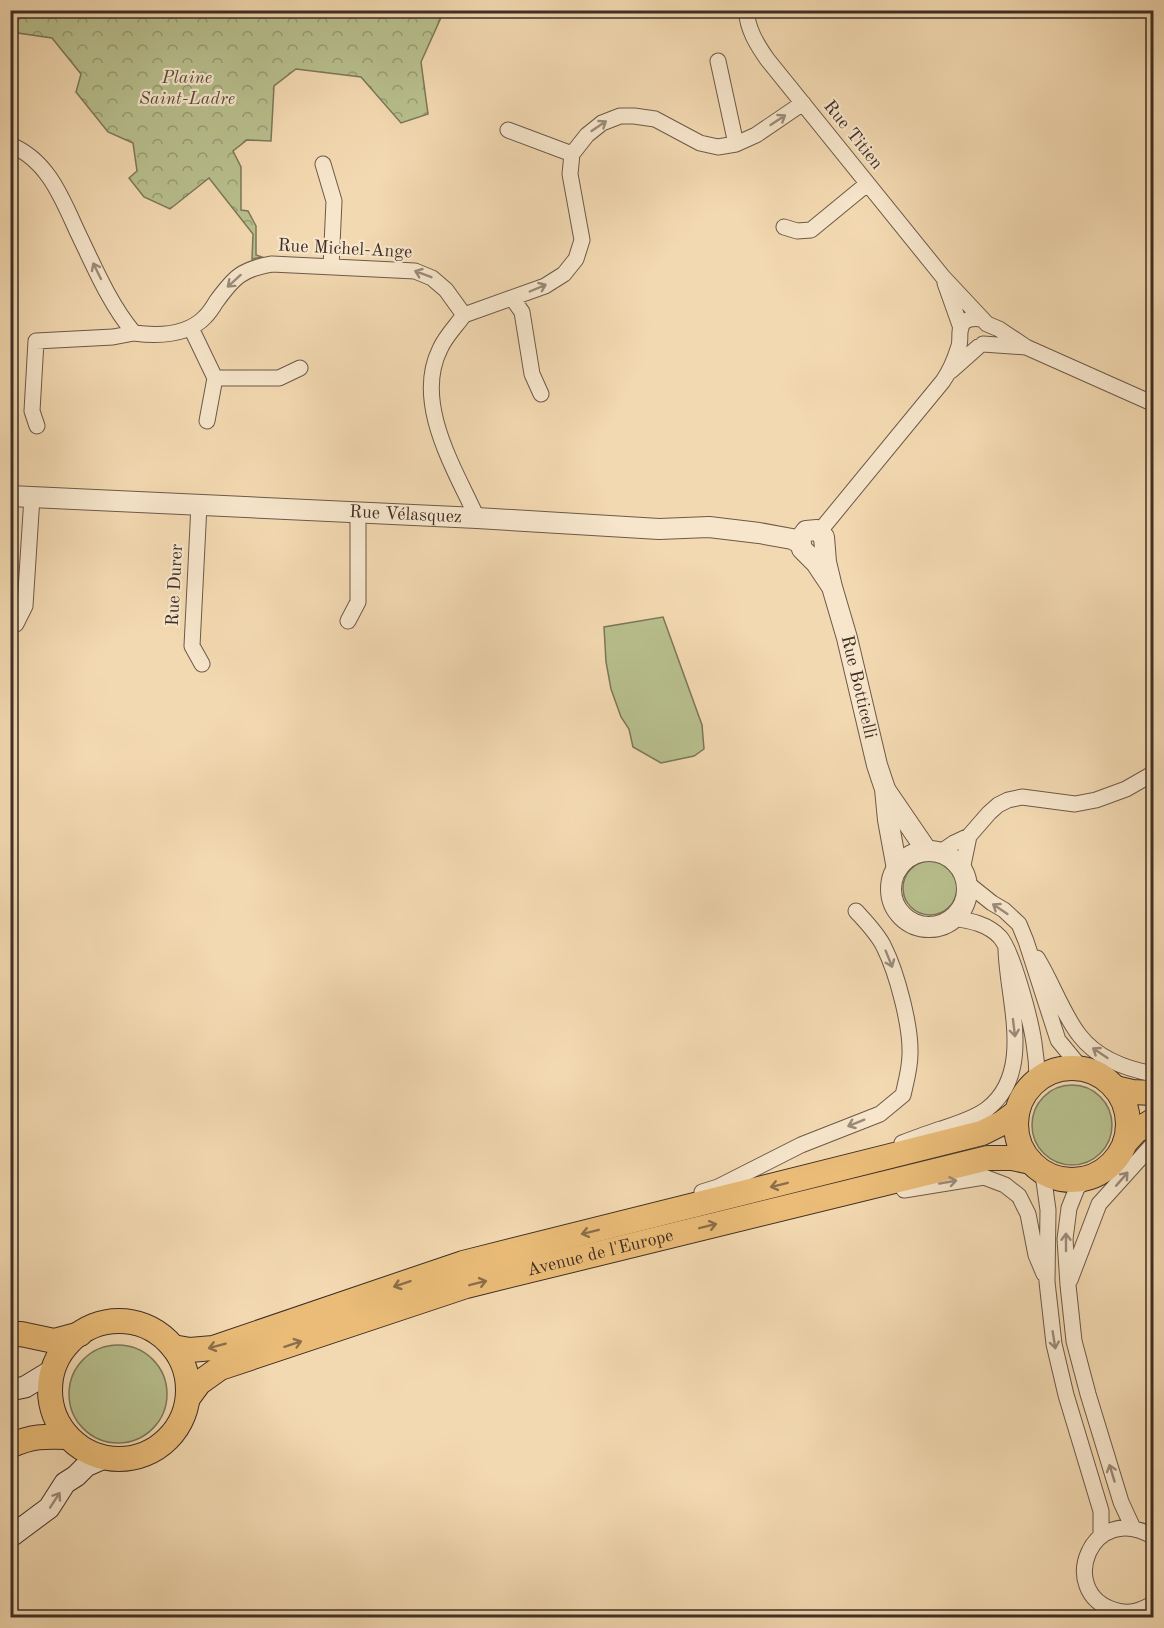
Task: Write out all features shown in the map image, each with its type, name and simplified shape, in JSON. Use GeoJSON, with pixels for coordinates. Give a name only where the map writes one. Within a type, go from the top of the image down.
{"type":"FeatureCollection","features":[{"type":"Feature","properties":{"kind":"main road"},"geometry":{"type":"LineString","coordinates":[[1062,1068],[1081,1068],[1103,1077],[1115,1088],[1124,1102],[1129,1118],[1128,1135],[1118,1157],[1108,1168],[1088,1178],[1073,1181],[1059,1179],[1035,1166],[1021,1147],[1016,1121],[1022,1098],[1037,1080],[1062,1068]]}},
{"type":"Feature","properties":{"kind":"main road"},"geometry":{"type":"LineString","coordinates":[[1115,1088],[1132,1092],[1154,1093]]}},
{"type":"Feature","properties":{"kind":"main road","name":"Avenue de l'Europe"},"geometry":{"type":"LineString","coordinates":[[173,1347],[190,1350],[213,1348],[463,1263],[982,1133],[1002,1124],[1017,1112]]}},
{"type":"Feature","properties":{"kind":"main road"},"geometry":{"type":"LineString","coordinates":[[1125,1143],[1136,1131],[1154,1120]]}},
{"type":"Feature","properties":{"kind":"main road","name":"Avenue de l'Europe"},"geometry":{"type":"LineString","coordinates":[[188,1398],[199,1383],[220,1368],[466,1286],[988,1158],[1012,1158],[1035,1166]]}},
{"type":"Feature","properties":{"kind":"main road"},"geometry":{"type":"LineString","coordinates":[[123,1321],[140,1324],[164,1337],[181,1358],[186,1371],[188,1398],[181,1423],[169,1438],[154,1450],[130,1459],[104,1458],[79,1446],[68,1437],[60,1425],[51,1398],[53,1370],[68,1344],[90,1328],[106,1322],[123,1321]]}},
{"type":"Feature","properties":{"kind":"main road"},"geometry":{"type":"LineString","coordinates":[[10,1335],[21,1334],[54,1341],[80,1334]]}},
{"type":"Feature","properties":{"kind":"main road"},"geometry":{"type":"LineString","coordinates":[[10,1390],[26,1387],[53,1370]]}},
{"type":"Feature","properties":{"kind":"main road"},"geometry":{"type":"LineString","coordinates":[[10,1446],[39,1436],[68,1437]]}},
{"type":"Feature","properties":{"kind":"main road"},"geometry":{"type":"LineString","coordinates":[[10,1537],[50,1508],[65,1483],[86,1466],[104,1458]]}},
{"type":"Feature","properties":{"kind":"street","name":"Rue Titien"},"geometry":{"type":"LineString","coordinates":[[746,10],[747,24],[755,41],[943,277],[984,322],[1026,347]]}},
{"type":"Feature","properties":{"kind":"street"},"geometry":{"type":"LineString","coordinates":[[718,61],[736,144]]}},
{"type":"Feature","properties":{"kind":"street"},"geometry":{"type":"LineString","coordinates":[[477,518],[444,446],[434,414],[431,391],[434,368],[440,348],[464,315],[545,286],[564,274],[576,259],[582,240],[570,174],[572,154],[587,135],[603,123],[620,116],[655,119],[700,143],[718,147],[736,144],[756,135],[803,103]]}},
{"type":"Feature","properties":{"kind":"street"},"geometry":{"type":"LineString","coordinates":[[508,130],[572,154]]}},
{"type":"Feature","properties":{"kind":"street"},"geometry":{"type":"LineString","coordinates":[[10,145],[29,155],[42,166],[55,184],[110,298],[134,333]]}},
{"type":"Feature","properties":{"kind":"street"},"geometry":{"type":"LineString","coordinates":[[323,164],[334,201],[330,267]]}},
{"type":"Feature","properties":{"kind":"street"},"geometry":{"type":"LineString","coordinates":[[784,227],[797,231],[811,230],[867,184]]}},
{"type":"Feature","properties":{"kind":"street","name":"Rue Michel-Ange"},"geometry":{"type":"LineString","coordinates":[[191,328],[205,318],[231,282],[246,271],[272,264],[415,271],[432,278],[446,290],[464,315]]}},
{"type":"Feature","properties":{"kind":"street","name":"Rue Titien"},"geometry":{"type":"LineString","coordinates":[[943,277],[961,332]]}},
{"type":"Feature","properties":{"kind":"street"},"geometry":{"type":"LineString","coordinates":[[512,298],[522,312],[532,374],[541,394]]}},
{"type":"Feature","properties":{"kind":"street"},"geometry":{"type":"LineString","coordinates":[[813,543],[949,372],[987,341],[990,333],[984,322],[975,318],[963,323],[958,348],[949,372]]}},
{"type":"Feature","properties":{"kind":"street"},"geometry":{"type":"LineString","coordinates":[[37,426],[32,411],[36,341],[113,337],[134,333],[150,335],[191,328],[215,378],[207,421]]}},
{"type":"Feature","properties":{"kind":"street"},"geometry":{"type":"LineString","coordinates":[[961,332],[964,343],[971,347],[1026,347],[1154,404]]}},
{"type":"Feature","properties":{"kind":"street"},"geometry":{"type":"LineString","coordinates":[[215,378],[279,378],[300,368]]}},
{"type":"Feature","properties":{"kind":"street","name":"Rue Vélasquez"},"geometry":{"type":"LineString","coordinates":[[10,496],[659,529],[709,527],[813,543]]}},
{"type":"Feature","properties":{"kind":"street"},"geometry":{"type":"LineString","coordinates":[[10,627],[16,624],[26,606],[32,497]]}},
{"type":"Feature","properties":{"kind":"street","name":"Rue Durer"},"geometry":{"type":"LineString","coordinates":[[199,505],[192,646],[202,664]]}},
{"type":"Feature","properties":{"kind":"street"},"geometry":{"type":"LineString","coordinates":[[348,621],[358,602],[358,512]]}},
{"type":"Feature","properties":{"kind":"street","name":"Rue Botticelli"},"geometry":{"type":"LineString","coordinates":[[813,543],[816,563],[832,587],[847,638],[877,765],[885,789],[897,869]]}},
{"type":"Feature","properties":{"kind":"street"},"geometry":{"type":"LineString","coordinates":[[934,852],[969,836],[989,813],[1008,800],[1022,797],[1075,804],[1096,800],[1126,789],[1154,773]]}},
{"type":"Feature","properties":{"kind":"street","name":"Rue Botticelli"},"geometry":{"type":"LineString","coordinates":[[885,789],[934,852]]}},
{"type":"Feature","properties":{"kind":"street"},"geometry":{"type":"LineString","coordinates":[[964,876],[969,836]]}},
{"type":"Feature","properties":{"kind":"street"},"geometry":{"type":"LineString","coordinates":[[918,852],[934,852],[957,862],[964,876],[967,892],[965,902],[954,918],[936,926],[924,927],[912,923],[899,912],[891,892],[892,882],[897,869],[910,856],[918,852]]}},
{"type":"Feature","properties":{"kind":"street"},"geometry":{"type":"LineString","coordinates":[[964,876],[1019,924],[1058,1040],[1081,1068]]}},
{"type":"Feature","properties":{"kind":"street","name":"Avenue de l'Europe"},"geometry":{"type":"LineString","coordinates":[[629,1223],[669,1203],[718,1187],[801,1145],[880,1114],[903,1095],[909,1069],[910,1037],[897,979],[884,946],[872,928],[856,911]]}},
{"type":"Feature","properties":{"kind":"street"},"geometry":{"type":"LineString","coordinates":[[954,918],[982,925],[1001,938],[1014,967],[1033,1034],[1037,1080]]}},
{"type":"Feature","properties":{"kind":"street"},"geometry":{"type":"LineString","coordinates":[[1026,941],[1079,1036],[1094,1051],[1106,1058],[1132,1070],[1154,1074]]}},
{"type":"Feature","properties":{"kind":"street"},"geometry":{"type":"LineString","coordinates":[[836,1170],[865,1156],[960,1123],[986,1110],[1000,1096],[1015,1060],[1006,949]]}},
{"type":"Feature","properties":{"kind":"street"},"geometry":{"type":"LineString","coordinates":[[1068,1285],[1099,1204],[1154,1143]]}},
{"type":"Feature","properties":{"kind":"street"},"geometry":{"type":"LineString","coordinates":[[1035,1166],[1044,1181],[1048,1210],[1047,1282],[1054,1344],[1066,1395],[1101,1511],[1101,1536]]}},
{"type":"Feature","properties":{"kind":"street"},"geometry":{"type":"LineString","coordinates":[[786,1207],[984,1177],[1005,1185],[1019,1196],[1028,1214],[1036,1255],[1047,1282]]}},
{"type":"Feature","properties":{"kind":"street"},"geometry":{"type":"LineString","coordinates":[[1088,1178],[1077,1188],[1070,1208],[1065,1239],[1074,1341],[1121,1502],[1133,1528]]}},
{"type":"Feature","properties":{"kind":"street"},"geometry":{"type":"LineString","coordinates":[[1154,1537],[1133,1528],[1122,1528],[1101,1536],[1092,1545],[1084,1564],[1084,1574],[1093,1595],[1101,1604],[1110,1609],[1133,1612],[1145,1609],[1154,1603]]}},
{"type":"Feature","properties":{"kind":"green space","name":"Plaine Saint-Ladre"},"geometry":{"type":"Polygon","coordinates":[[[11,10],[443,10],[443,13],[421,62],[428,114],[401,123],[361,77],[296,69],[274,86],[271,141],[247,140],[233,151],[241,167],[241,210],[248,211],[256,226],[256,255],[262,257],[252,259],[253,234],[209,178],[170,209],[144,197],[129,178],[137,171],[133,143],[108,132],[76,92],[81,74],[52,38],[11,32],[11,10]]]}},
{"type":"Feature","properties":{"kind":"green space"},"geometry":{"type":"Polygon","coordinates":[[[663,617],[702,725],[704,749],[694,756],[661,763],[633,747],[629,729],[621,717],[611,689],[606,662],[604,627],[663,617]]]}},
{"type":"Feature","properties":{"kind":"green space"},"geometry":{"type":"Polygon","coordinates":[[[930,861],[940,863],[949,869],[955,878],[957,888],[955,898],[949,907],[940,913],[930,915],[920,913],[911,907],[905,898],[903,888],[905,878],[911,869],[920,863],[930,861]]]}},
{"type":"Feature","properties":{"kind":"green space"},"geometry":{"type":"Polygon","coordinates":[[[1072,1085],[1087,1088],[1100,1097],[1109,1110],[1112,1125],[1109,1140],[1100,1153],[1087,1162],[1072,1165],[1057,1162],[1044,1153],[1035,1140],[1032,1125],[1035,1110],[1044,1097],[1057,1088],[1072,1085]]]}},
{"type":"Feature","properties":{"kind":"green space"},"geometry":{"type":"Polygon","coordinates":[[[118,1345],[137,1349],[153,1359],[163,1375],[167,1394],[163,1413],[153,1429],[137,1439],[118,1443],[99,1439],[83,1429],[73,1413],[69,1394],[73,1375],[83,1359],[99,1349],[118,1345]]]}}]}
